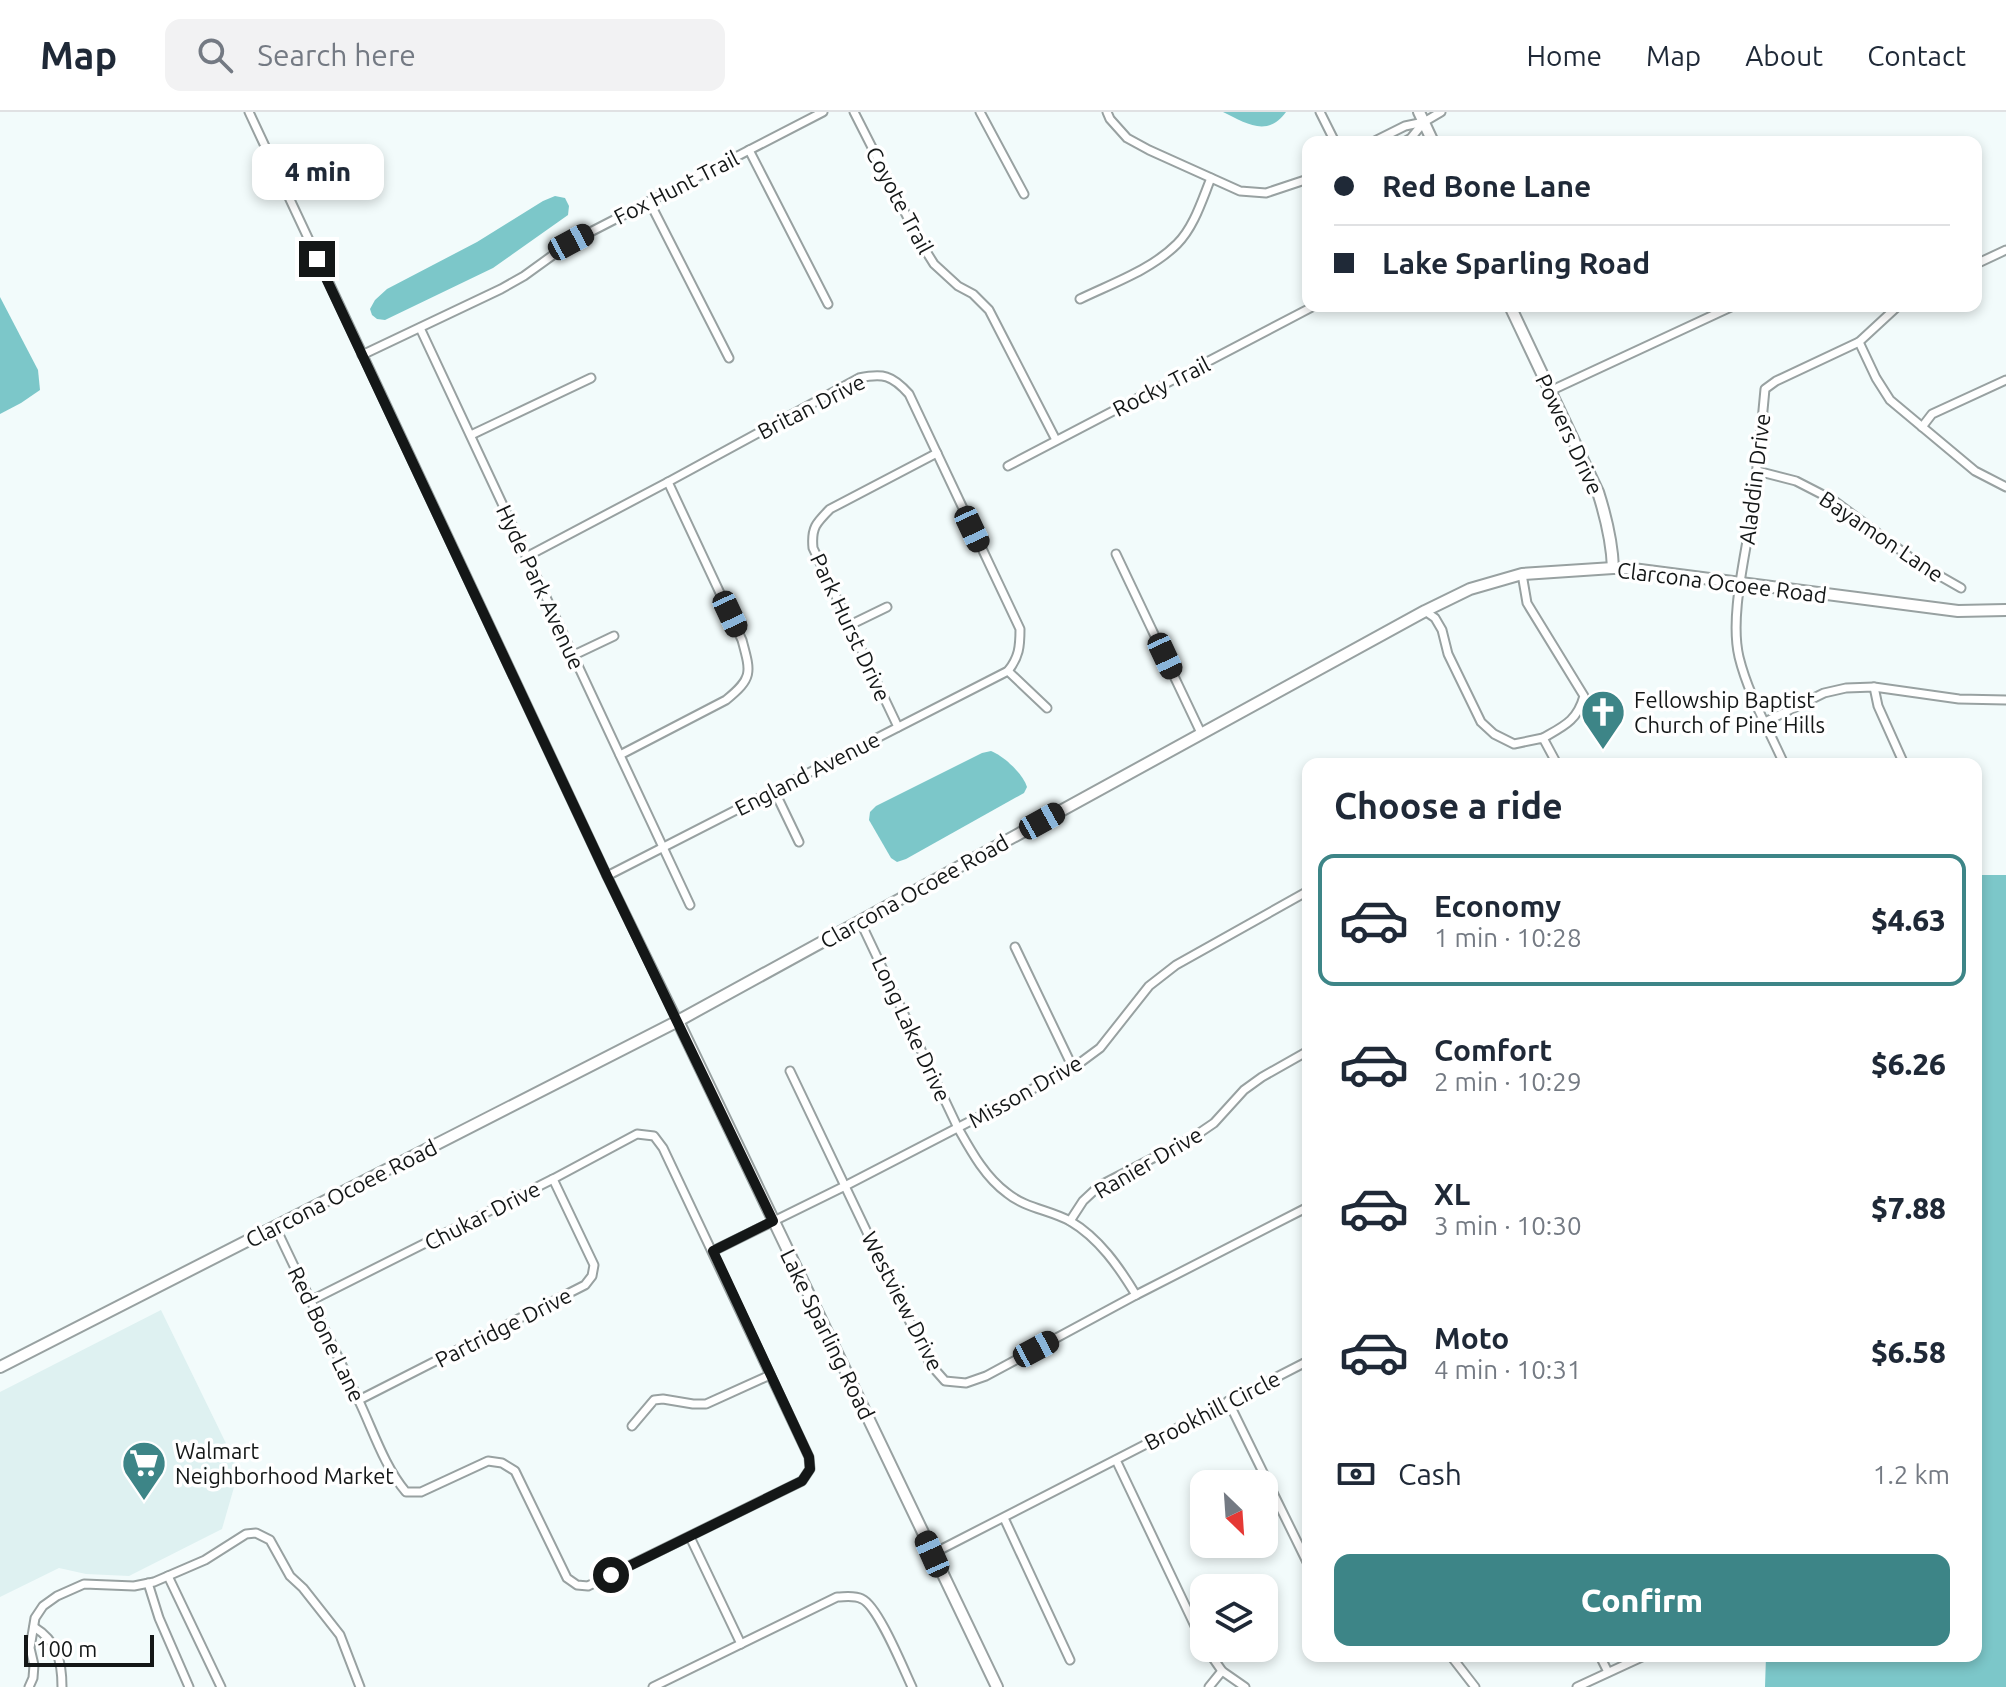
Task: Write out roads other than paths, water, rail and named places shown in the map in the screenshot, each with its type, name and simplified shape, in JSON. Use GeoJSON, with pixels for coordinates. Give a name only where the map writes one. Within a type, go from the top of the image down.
{"type":"FeatureCollection","features":[{"type":"Feature","properties":{"kind":"street","name":"Lake Sparling Road"},"geometry":{"type":"LineString","coordinates":[[249,112],[607,876],[997,1687]]}},
{"type":"Feature","properties":{"kind":"street","name":"Fox Hunt Trail"},"geometry":{"type":"LineString","coordinates":[[362,355],[512,282],[571,242],[823,112]]}},
{"type":"Feature","properties":{"kind":"street","name":"Coyote Trail"},"geometry":{"type":"LineString","coordinates":[[854,112],[919,240],[934,264],[989,310],[1056,440]]}},
{"type":"Feature","properties":{"kind":"street"},"geometry":{"type":"LineString","coordinates":[[980,112],[1024,194]]}},
{"type":"Feature","properties":{"kind":"street"},"geometry":{"type":"LineString","coordinates":[[1107,112],[1127,138],[1240,191],[1266,193],[1302,181]]}},
{"type":"Feature","properties":{"kind":"street"},"geometry":{"type":"LineString","coordinates":[[1320,112],[1332,136]]}},
{"type":"Feature","properties":{"kind":"street"},"geometry":{"type":"LineString","coordinates":[[1385,136],[1422,117],[1441,112]]}},
{"type":"Feature","properties":{"kind":"street"},"geometry":{"type":"LineString","coordinates":[[1412,136],[1422,117]]}},
{"type":"Feature","properties":{"kind":"street"},"geometry":{"type":"LineString","coordinates":[[1422,117],[1430,136]]}},
{"type":"Feature","properties":{"kind":"street"},"geometry":{"type":"LineString","coordinates":[[749,150],[828,304]]}},
{"type":"Feature","properties":{"kind":"street"},"geometry":{"type":"LineString","coordinates":[[1080,299],[1152,264],[1178,243],[1194,219],[1211,178]]}},
{"type":"Feature","properties":{"kind":"street"},"geometry":{"type":"LineString","coordinates":[[649,201],[729,358]]}},
{"type":"Feature","properties":{"kind":"street"},"geometry":{"type":"LineString","coordinates":[[1982,261],[2006,250]]}},
{"type":"Feature","properties":{"kind":"street","name":"Rocky Trail"},"geometry":{"type":"LineString","coordinates":[[1008,466],[1302,312]]}},
{"type":"Feature","properties":{"kind":"street","name":"Powers Drive"},"geometry":{"type":"LineString","coordinates":[[1513,312],[1598,492],[1606,516],[1613,568]]}},
{"type":"Feature","properties":{"kind":"street"},"geometry":{"type":"LineString","coordinates":[[1550,391],[1720,312]]}},
{"type":"Feature","properties":{"kind":"street","name":"Aladdin Drive"},"geometry":{"type":"LineString","coordinates":[[1781,758],[1749,685],[1739,656],[1736,630],[1765,389],[1859,342],[1892,312]]}},
{"type":"Feature","properties":{"kind":"street","name":"Hyde Park Avenue"},"geometry":{"type":"LineString","coordinates":[[420,328],[690,905]]}},
{"type":"Feature","properties":{"kind":"street"},"geometry":{"type":"LineString","coordinates":[[1859,342],[1890,400],[1975,471],[2006,487]]}},
{"type":"Feature","properties":{"kind":"street","name":"Britan Drive"},"geometry":{"type":"LineString","coordinates":[[526,557],[859,378],[876,374],[896,379],[909,394],[1020,629],[1020,648],[1008,671]]}},
{"type":"Feature","properties":{"kind":"street"},"geometry":{"type":"LineString","coordinates":[[471,435],[591,378]]}},
{"type":"Feature","properties":{"kind":"street"},"geometry":{"type":"LineString","coordinates":[[1922,427],[1932,414],[2006,380]]}},
{"type":"Feature","properties":{"kind":"street","name":"Park Hurst Drive"},"geometry":{"type":"LineString","coordinates":[[898,727],[813,548],[812,534],[818,521],[830,509],[937,453]]}},
{"type":"Feature","properties":{"kind":"street","name":"Bayamon Lane"},"geometry":{"type":"LineString","coordinates":[[1757,471],[1796,481],[1833,500],[1919,564],[1961,588]]}},
{"type":"Feature","properties":{"kind":"street"},"geometry":{"type":"LineString","coordinates":[[620,755],[726,700],[741,688],[749,675],[742,640],[668,482]]}},
{"type":"Feature","properties":{"kind":"street"},"geometry":{"type":"LineString","coordinates":[[1116,554],[1201,733]]}},
{"type":"Feature","properties":{"kind":"street","name":"Clarcona Ocoee Road"},"geometry":{"type":"LineString","coordinates":[[0,1367],[678,1021],[1470,589],[1522,574],[1625,568],[1958,611],[2006,610]]}},
{"type":"Feature","properties":{"kind":"street"},"geometry":{"type":"LineString","coordinates":[[1425,611],[1435,618],[1442,630],[1448,654],[1481,722],[1494,734],[1514,744],[1543,738],[1565,726],[1580,710],[1584,696],[1527,603],[1522,574]]}},
{"type":"Feature","properties":{"kind":"street"},"geometry":{"type":"LineString","coordinates":[[850,625],[887,607]]}},
{"type":"Feature","properties":{"kind":"street"},"geometry":{"type":"LineString","coordinates":[[574,655],[614,636]]}},
{"type":"Feature","properties":{"kind":"street"},"geometry":{"type":"LineString","coordinates":[[1008,671],[1047,708]]}},
{"type":"Feature","properties":{"kind":"street","name":"England Avenue"},"geometry":{"type":"LineString","coordinates":[[607,876],[1008,671]]}},
{"type":"Feature","properties":{"kind":"street"},"geometry":{"type":"LineString","coordinates":[[1765,722],[1824,693],[1846,688],[1874,687],[1959,699],[2006,700]]}},
{"type":"Feature","properties":{"kind":"street"},"geometry":{"type":"LineString","coordinates":[[1874,687],[1878,706],[1901,758]]}},
{"type":"Feature","properties":{"kind":"street"},"geometry":{"type":"LineString","coordinates":[[1543,738],[1554,758]]}},
{"type":"Feature","properties":{"kind":"street"},"geometry":{"type":"LineString","coordinates":[[774,790],[799,842]]}},
{"type":"Feature","properties":{"kind":"street","name":"Misson Drive"},"geometry":{"type":"LineString","coordinates":[[713,1251],[1073,1068],[1100,1048],[1149,986],[1176,965],[1302,894]]}},
{"type":"Feature","properties":{"kind":"street","name":"Long Lake Drive"},"geometry":{"type":"LineString","coordinates":[[860,921],[973,1154],[1007,1194],[1070,1221],[1096,1242],[1119,1267],[1136,1295]]}},
{"type":"Feature","properties":{"kind":"street"},"geometry":{"type":"LineString","coordinates":[[1015,947],[1073,1068]]}},
{"type":"Feature","properties":{"kind":"street","name":"Ranier Drive"},"geometry":{"type":"LineString","coordinates":[[1070,1221],[1083,1201],[1099,1186],[1192,1138],[1214,1123],[1244,1090],[1302,1054]]}},
{"type":"Feature","properties":{"kind":"street","name":"Westview Drive"},"geometry":{"type":"LineString","coordinates":[[790,1071],[930,1364],[945,1381],[966,1383],[986,1376],[1302,1210]]}},
{"type":"Feature","properties":{"kind":"street","name":"Chukar Drive"},"geometry":{"type":"LineString","coordinates":[[310,1301],[637,1134],[654,1136],[663,1148],[713,1251]]}},
{"type":"Feature","properties":{"kind":"street","name":"Partridge Drive"},"geometry":{"type":"LineString","coordinates":[[359,1400],[585,1285],[592,1276],[594,1265],[553,1179]]}},
{"type":"Feature","properties":{"kind":"street","name":"Red Bone Lane"},"geometry":{"type":"LineString","coordinates":[[275,1226],[396,1480],[406,1492],[421,1492],[488,1461],[502,1463],[515,1471],[567,1578],[577,1585],[588,1586],[690,1537]]}},
{"type":"Feature","properties":{"kind":"street"},"geometry":{"type":"LineString","coordinates":[[713,1251],[809,1457],[810,1469],[802,1481],[690,1537],[741,1644]]}},
{"type":"Feature","properties":{"kind":"street","name":"Brookhill Circle"},"geometry":{"type":"LineString","coordinates":[[932,1554],[1302,1364]]}},
{"type":"Feature","properties":{"kind":"street"},"geometry":{"type":"LineString","coordinates":[[632,1426],[654,1400],[706,1404],[770,1375]]}},
{"type":"Feature","properties":{"kind":"street"},"geometry":{"type":"LineString","coordinates":[[1228,1401],[1302,1552]]}},
{"type":"Feature","properties":{"kind":"street"},"geometry":{"type":"LineString","coordinates":[[1116,1460],[1190,1615]]}},
{"type":"Feature","properties":{"kind":"street"},"geometry":{"type":"LineString","coordinates":[[1004,1518],[1070,1660]]}},
{"type":"Feature","properties":{"kind":"street"},"geometry":{"type":"LineString","coordinates":[[29,1687],[33,1678],[30,1648],[35,1618],[43,1606],[57,1596],[84,1584],[134,1586],[148,1583],[205,1560],[246,1534],[256,1533],[270,1540],[290,1576],[340,1635],[360,1687]]}},
{"type":"Feature","properties":{"kind":"street"},"geometry":{"type":"LineString","coordinates":[[168,1576],[221,1687]]}},
{"type":"Feature","properties":{"kind":"street"},"geometry":{"type":"LineString","coordinates":[[148,1583],[159,1618],[189,1687]]}},
{"type":"Feature","properties":{"kind":"street"},"geometry":{"type":"LineString","coordinates":[[653,1687],[837,1597],[849,1596],[862,1599],[874,1608],[912,1687]]}},
{"type":"Feature","properties":{"kind":"street"},"geometry":{"type":"LineString","coordinates":[[34,1627],[47,1636],[56,1648],[62,1687]]}},
{"type":"Feature","properties":{"kind":"street"},"geometry":{"type":"LineString","coordinates":[[1216,1662],[1222,1671],[1245,1687]]}},
{"type":"Feature","properties":{"kind":"street"},"geometry":{"type":"LineString","coordinates":[[1456,1662],[1475,1687]]}},
{"type":"Feature","properties":{"kind":"street"},"geometry":{"type":"LineString","coordinates":[[1603,1662],[1608,1672]]}},
{"type":"Feature","properties":{"kind":"street"},"geometry":{"type":"LineString","coordinates":[[1577,1687],[1630,1662]]}},
{"type":"Feature","properties":{"kind":"street"},"geometry":{"type":"LineString","coordinates":[[1209,1687],[1222,1671]]}},
{"type":"Feature","properties":{"kind":"water"},"geometry":{"type":"Polygon","coordinates":[[[1223,112],[1286,112],[1271,125],[1256,126],[1223,112]]]}},
{"type":"Feature","properties":{"kind":"water"},"geometry":{"type":"Polygon","coordinates":[[[555,196],[565,198],[569,206],[568,215],[493,268],[385,320],[372,315],[370,309],[375,300],[387,289],[477,242],[555,196]]]}},
{"type":"Feature","properties":{"kind":"water"},"geometry":{"type":"Polygon","coordinates":[[[0,297],[38,370],[40,390],[0,414],[0,297]]]}},
{"type":"Feature","properties":{"kind":"water"},"geometry":{"type":"Polygon","coordinates":[[[991,751],[1007,761],[1022,777],[1027,787],[1024,793],[906,859],[897,862],[891,858],[869,820],[870,812],[876,806],[991,751]]]}},
{"type":"Feature","properties":{"kind":"water"},"geometry":{"type":"Polygon","coordinates":[[[1982,875],[2006,875],[2006,1687],[1765,1687],[1766,1662],[1982,1662],[1982,875]]]}},
{"type":"Feature","properties":{"kind":"place","name":"Fellowship Baptist Church of Pine Hills"},"geometry":{"type":"Point","coordinates":[1603,751]}},
{"type":"Feature","properties":{"kind":"place","name":"Walmart Neighborhood Market"},"geometry":{"type":"Point","coordinates":[144,1502]}}]}
